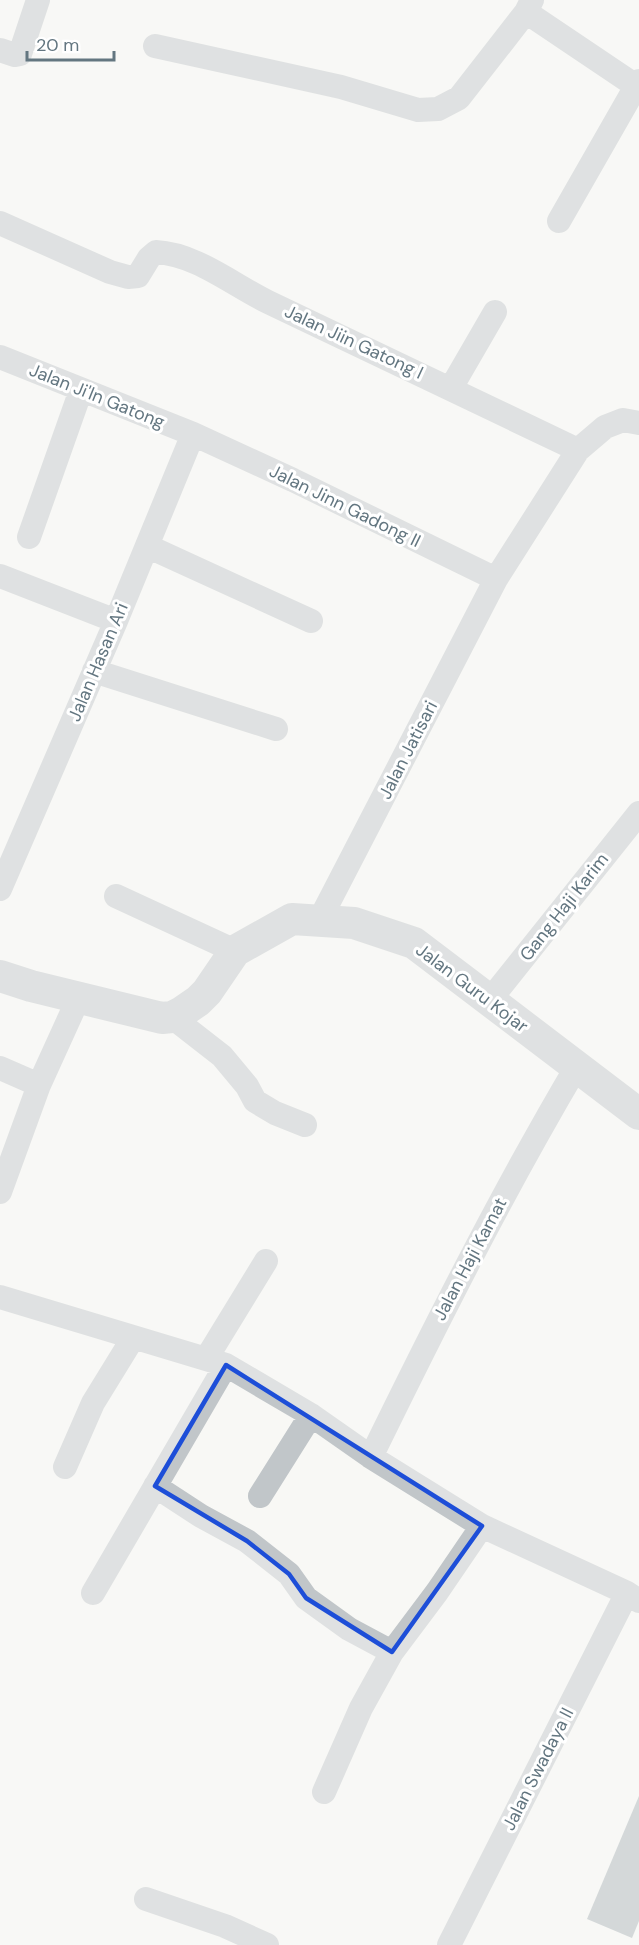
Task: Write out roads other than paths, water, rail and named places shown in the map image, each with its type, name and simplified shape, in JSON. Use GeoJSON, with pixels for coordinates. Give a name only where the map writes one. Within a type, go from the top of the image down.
{"type":"FeatureCollection","features":[{"type":"Feature","properties":{"kind":"street"},"geometry":{"type":"LineString","coordinates":[[0,50],[15,55],[20,54],[38,0]]}},
{"type":"Feature","properties":{"kind":"street"},"geometry":{"type":"LineString","coordinates":[[155,46],[341,87],[418,110],[438,109],[459,98],[529,6],[638,85],[559,221]]}},
{"type":"Feature","properties":{"kind":"street","name":"Jalan Jiin Gatong I"},"geometry":{"type":"LineString","coordinates":[[0,223],[110,272],[128,277],[138,276],[149,258],[156,252],[167,253],[198,264],[267,301],[578,450]]}},
{"type":"Feature","properties":{"kind":"street"},"geometry":{"type":"LineString","coordinates":[[451,388],[495,312]]}},
{"type":"Feature","properties":{"kind":"street","name":"Jalan Ji'ln Gatong"},"geometry":{"type":"LineString","coordinates":[[0,357],[193,434]]}},
{"type":"Feature","properties":{"kind":"street"},"geometry":{"type":"LineString","coordinates":[[29,537],[81,390]]}},
{"type":"Feature","properties":{"kind":"street","name":"Jalan Jatisari"},"geometry":{"type":"LineString","coordinates":[[319,921],[496,579],[578,450],[605,427],[623,420],[639,423]]}},
{"type":"Feature","properties":{"kind":"street","name":"Jalan Hasan Ari"},"geometry":{"type":"LineString","coordinates":[[0,889],[6,862],[117,621],[193,434]]}},
{"type":"Feature","properties":{"kind":"street","name":"Jalan Jinn Gadong II"},"geometry":{"type":"LineString","coordinates":[[193,434],[496,579]]}},
{"type":"Feature","properties":{"kind":"street"},"geometry":{"type":"LineString","coordinates":[[147,546],[311,621]]}},
{"type":"Feature","properties":{"kind":"street"},"geometry":{"type":"LineString","coordinates":[[0,576],[117,621]]}},
{"type":"Feature","properties":{"kind":"street"},"geometry":{"type":"LineString","coordinates":[[94,671],[276,729]]}},
{"type":"Feature","properties":{"kind":"street","name":"Gang Haji Karim"},"geometry":{"type":"LineString","coordinates":[[489,1001],[639,813]]}},
{"type":"Feature","properties":{"kind":"street"},"geometry":{"type":"LineString","coordinates":[[116,896],[235,951]]}},
{"type":"Feature","properties":{"kind":"street","name":"Jalan Guru Kojar"},"geometry":{"type":"LineString","coordinates":[[172,1017],[198,1001],[207,992],[235,951],[292,919],[354,923],[414,944],[639,1114]]}},
{"type":"Feature","properties":{"kind":"street"},"geometry":{"type":"LineString","coordinates":[[0,976],[31,986],[162,1018],[172,1017],[222,1056],[247,1086],[255,1101],[275,1113],[305,1125]]}},
{"type":"Feature","properties":{"kind":"street"},"geometry":{"type":"LineString","coordinates":[[0,1192],[39,1085],[79,997]]}},
{"type":"Feature","properties":{"kind":"street","name":"Jalan Haji Kamat"},"geometry":{"type":"LineString","coordinates":[[371,1457],[441,1314],[530,1146],[577,1066]]}},
{"type":"Feature","properties":{"kind":"street"},"geometry":{"type":"LineString","coordinates":[[0,1068],[39,1085]]}},
{"type":"Feature","properties":{"kind":"street"},"geometry":{"type":"LineString","coordinates":[[93,1593],[155,1486],[266,1261]]}},
{"type":"Feature","properties":{"kind":"street"},"geometry":{"type":"LineString","coordinates":[[0,1297],[216,1362],[311,1415],[371,1457],[482,1526],[633,1597]]}},
{"type":"Feature","properties":{"kind":"street"},"geometry":{"type":"LineString","coordinates":[[65,1467],[93,1403],[133,1338]]}},
{"type":"Feature","properties":{"kind":"street"},"geometry":{"type":"LineString","coordinates":[[260,1496],[311,1415]]}},
{"type":"Feature","properties":{"kind":"street"},"geometry":{"type":"LineString","coordinates":[[155,1486],[201,1516],[247,1541],[289,1574],[306,1598],[349,1629],[392,1652]]}},
{"type":"Feature","properties":{"kind":"street"},"geometry":{"type":"LineString","coordinates":[[324,1792],[361,1708],[392,1652],[482,1526]]}},
{"type":"Feature","properties":{"kind":"street","name":"Jalan Swadaya II"},"geometry":{"type":"LineString","coordinates":[[449,1945],[633,1597]]}},
{"type":"Feature","properties":{"kind":"street"},"geometry":{"type":"LineString","coordinates":[[146,1899],[225,1926],[267,1945]]}}]}
